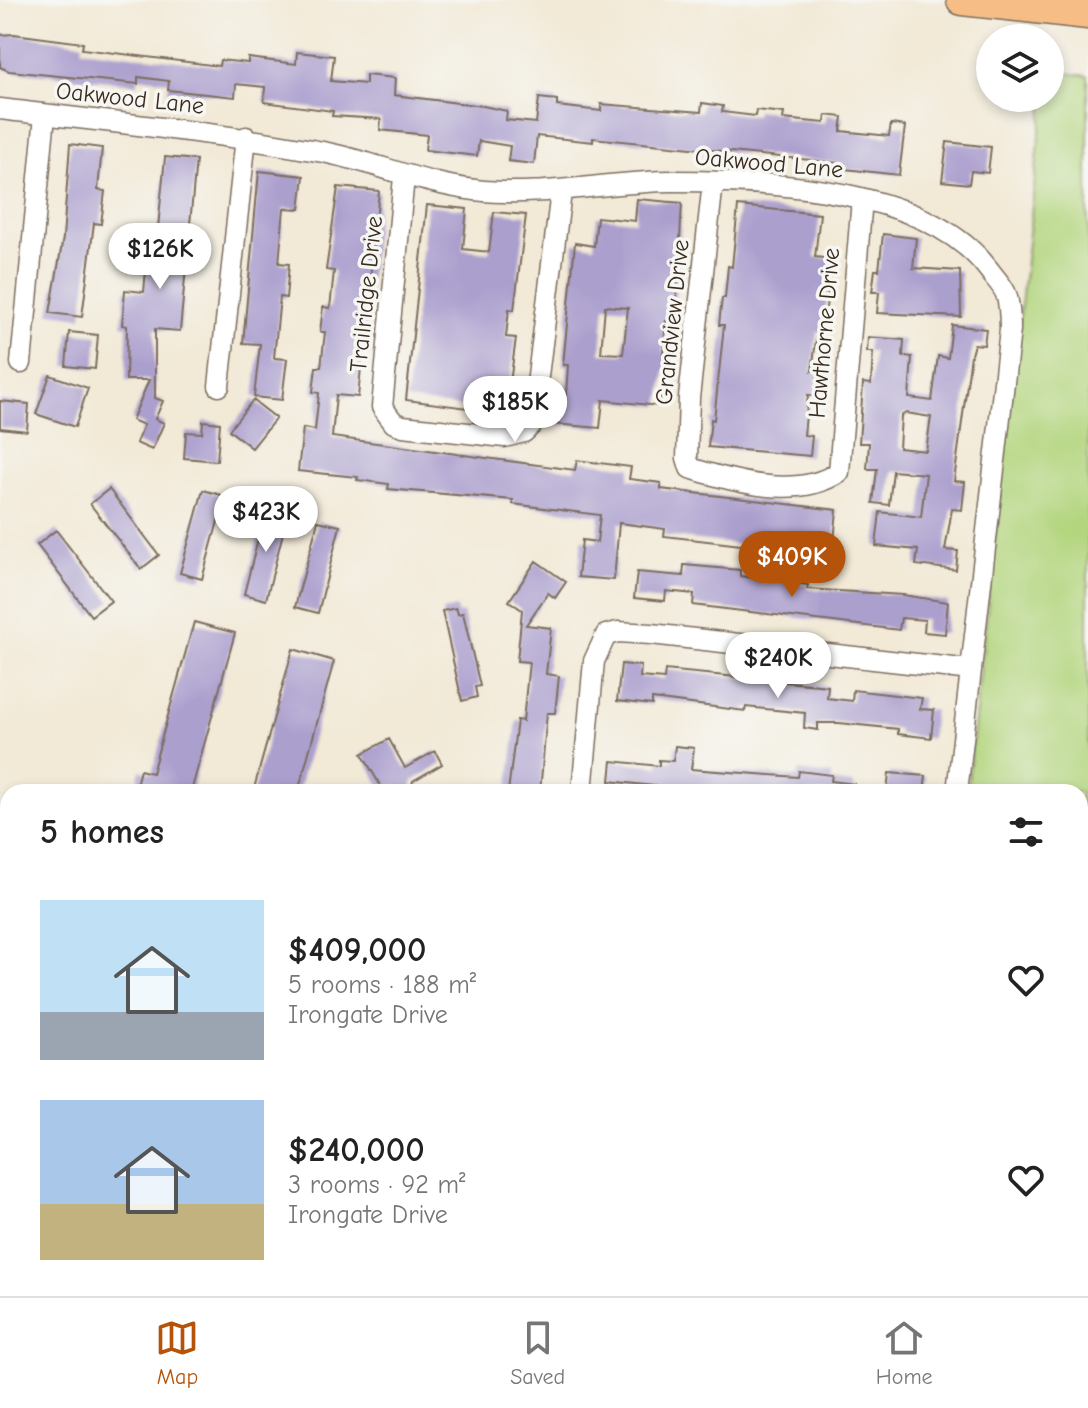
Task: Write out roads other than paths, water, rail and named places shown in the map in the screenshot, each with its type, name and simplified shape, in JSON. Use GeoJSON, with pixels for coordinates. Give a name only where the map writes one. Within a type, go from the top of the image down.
{"type":"FeatureCollection","features":[{"type":"Feature","properties":{"kind":"highway"},"geometry":{"type":"LineString","coordinates":[[962,0],[1088,14]]}},
{"type":"Feature","properties":{"kind":"street","name":"Oakwood Lane"},"geometry":{"type":"LineString","coordinates":[[0,109],[246,137],[333,154],[404,177],[480,191],[561,192],[671,181],[713,182],[862,199],[908,213],[958,239],[976,252],[1006,293],[1010,330],[958,784]]}},
{"type":"Feature","properties":{"kind":"street"},"geometry":{"type":"LineString","coordinates":[[21,363],[45,115]]}},
{"type":"Feature","properties":{"kind":"street"},"geometry":{"type":"LineString","coordinates":[[219,386],[246,137]]}},
{"type":"Feature","properties":{"kind":"street","name":"Trailridge Drive"},"geometry":{"type":"LineString","coordinates":[[404,177],[381,397],[387,415],[403,426],[505,437],[524,432],[532,424],[561,192]]}},
{"type":"Feature","properties":{"kind":"street","name":"Grandview Drive"},"geometry":{"type":"LineString","coordinates":[[713,182],[689,398],[690,468],[753,483],[801,486],[821,484],[839,472]]}},
{"type":"Feature","properties":{"kind":"street","name":"Hawthorne Drive"},"geometry":{"type":"LineString","coordinates":[[839,472],[862,199]]}},
{"type":"Feature","properties":{"kind":"street"},"geometry":{"type":"LineString","coordinates":[[583,784],[594,661],[606,635],[627,632],[971,670]]}}]}
